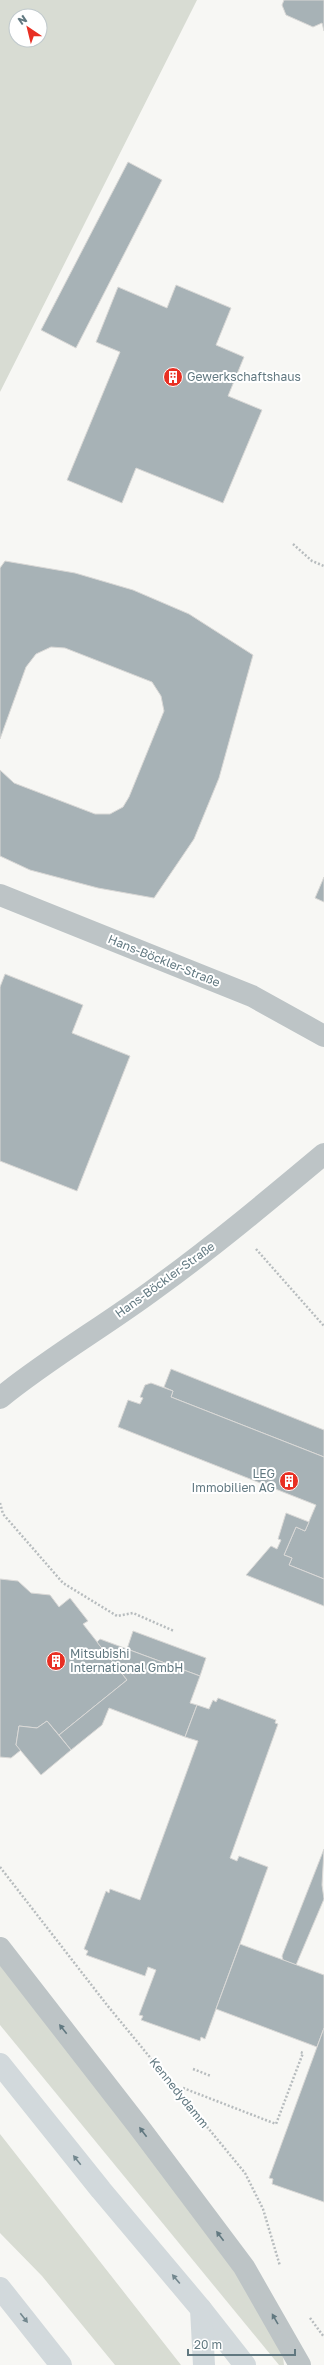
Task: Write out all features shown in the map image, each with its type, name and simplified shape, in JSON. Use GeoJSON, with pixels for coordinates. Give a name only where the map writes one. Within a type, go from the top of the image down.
{"type":"FeatureCollection","features":[{"type":"Feature","properties":{"kind":"main road"},"geometry":{"type":"LineString","coordinates":[[0,2064],[101,2190],[201,2309],[245,2365]]}},
{"type":"Feature","properties":{"kind":"main road"},"geometry":{"type":"LineString","coordinates":[[0,2288],[61,2365]]}},
{"type":"Feature","properties":{"kind":"main road"},"geometry":{"type":"LineString","coordinates":[[201,2309],[204,2365]]}},
{"type":"Feature","properties":{"kind":"street","name":"Hans-Böckler-Straße"},"geometry":{"type":"LineString","coordinates":[[0,895],[252,996],[324,1036]]}},
{"type":"Feature","properties":{"kind":"street","name":"Hans-Böckler-Straße"},"geometry":{"type":"LineString","coordinates":[[0,1398],[34,1371],[155,1289],[238,1227],[324,1154]]}},
{"type":"Feature","properties":{"kind":"street"},"geometry":{"type":"LineString","coordinates":[[0,1948],[139,2127],[244,2267],[300,2365]]}},
{"type":"Feature","properties":{"kind":"path"},"geometry":{"type":"LineString","coordinates":[[293,544],[312,561],[324,566]]}},
{"type":"Feature","properties":{"kind":"path"},"geometry":{"type":"LineString","coordinates":[[238,1227],[324,1326]]}},
{"type":"Feature","properties":{"kind":"path"},"geometry":{"type":"LineString","coordinates":[[0,1504],[4,1514],[63,1583],[117,1616],[133,1613],[174,1631]]}},
{"type":"Feature","properties":{"kind":"path","name":"Kennedydamm"},"geometry":{"type":"LineString","coordinates":[[0,1867],[107,2005],[245,2173],[263,2209],[282,2272]]}},
{"type":"Feature","properties":{"kind":"path"},"geometry":{"type":"LineString","coordinates":[[183,2088],[276,2124],[303,2053],[300,2052]]}},
{"type":"Feature","properties":{"kind":"path"},"geometry":{"type":"LineString","coordinates":[[193,2069],[211,2076]]}},
{"type":"Feature","properties":{"kind":"path"},"geometry":{"type":"LineString","coordinates":[[305,2312],[324,2337]]}},
{"type":"Feature","properties":{"kind":"shaded area"},"geometry":{"type":"Polygon","coordinates":[[[0,0],[197,0],[0,392],[0,0]]]}},
{"type":"Feature","properties":{"kind":"shaded area"},"geometry":{"type":"Polygon","coordinates":[[[0,1960],[229,2260],[282,2348],[284,2365],[279,2365],[0,2025],[0,1960]]]}},
{"type":"Feature","properties":{"kind":"shaded area"},"geometry":{"type":"Polygon","coordinates":[[[0,2134],[181,2365],[115,2365],[42,2276],[0,2233],[0,2134]]]}},
{"type":"Feature","properties":{"kind":"building"},"geometry":{"type":"Polygon","coordinates":[[[284,0],[324,0],[324,31],[322,23],[313,27],[286,15],[282,5],[284,0]]]}},
{"type":"Feature","properties":{"kind":"building"},"geometry":{"type":"Polygon","coordinates":[[[128,162],[162,180],[76,348],[41,330],[128,162]]]}},
{"type":"Feature","properties":{"kind":"building","name":"Gewerkschaftshaus"},"geometry":{"type":"Polygon","coordinates":[[[176,285],[231,308],[216,345],[244,357],[228,396],[262,410],[223,503],[136,468],[122,503],[67,480],[120,352],[96,342],[118,287],[167,308],[176,285]]]}},
{"type":"Feature","properties":{"kind":"building"},"geometry":{"type":"Polygon","coordinates":[[[5,561],[75,573],[133,590],[189,614],[253,655],[219,778],[194,839],[154,898],[98,888],[30,870],[0,856],[0,770],[14,783],[95,814],[110,814],[123,807],[129,797],[164,711],[161,696],[152,682],[65,648],[51,647],[36,654],[26,667],[0,739],[0,568],[5,561]]]}},
{"type":"Feature","properties":{"kind":"building"},"geometry":{"type":"Polygon","coordinates":[[[324,877],[324,902],[315,898],[324,877]]]}},
{"type":"Feature","properties":{"kind":"building"},"geometry":{"type":"Polygon","coordinates":[[[5,974],[83,1005],[72,1033],[130,1056],[77,1191],[0,1161],[0,987],[5,974]]]}},
{"type":"Feature","properties":{"kind":"building"},"geometry":{"type":"Polygon","coordinates":[[[171,1369],[324,1430],[324,1457],[171,1397],[173,1391],[164,1387],[171,1369]]]}},
{"type":"Feature","properties":{"kind":"building","name":"LEG Immobilien AG"},"geometry":{"type":"Polygon","coordinates":[[[151,1383],[173,1391],[171,1397],[324,1457],[324,1579],[289,1565],[292,1558],[284,1555],[296,1527],[305,1531],[316,1505],[118,1427],[128,1400],[140,1404],[143,1398],[140,1397],[145,1385],[151,1383]]]}},
{"type":"Feature","properties":{"kind":"building"},"geometry":{"type":"Polygon","coordinates":[[[286,1513],[309,1522],[305,1531],[296,1527],[284,1555],[292,1558],[289,1565],[324,1579],[324,1606],[246,1575],[271,1546],[277,1549],[281,1540],[278,1539],[286,1513]]]}},
{"type":"Feature","properties":{"kind":"building","name":"Mitsubishi International GmbH"},"geometry":{"type":"Polygon","coordinates":[[[0,1579],[18,1581],[31,1593],[50,1595],[59,1607],[70,1598],[88,1621],[83,1624],[127,1680],[59,1735],[47,1721],[37,1728],[19,1726],[16,1745],[21,1750],[11,1758],[0,1757],[0,1579]]]}},
{"type":"Feature","properties":{"kind":"building"},"geometry":{"type":"Polygon","coordinates":[[[133,1631],[206,1658],[200,1676],[127,1649],[133,1631]]]}},
{"type":"Feature","properties":{"kind":"building"},"geometry":{"type":"Polygon","coordinates":[[[100,1639],[200,1676],[190,1703],[197,1705],[185,1737],[109,1708],[102,1725],[71,1750],[59,1735],[127,1680],[97,1642],[100,1639]]]}},
{"type":"Feature","properties":{"kind":"building"},"geometry":{"type":"Polygon","coordinates":[[[218,1698],[276,1720],[275,1723],[278,1724],[230,1858],[237,1861],[239,1856],[268,1867],[205,2039],[201,2037],[200,2041],[141,2020],[143,2016],[139,2015],[156,1970],[148,1967],[145,1976],[86,1955],[88,1951],[84,1949],[106,1891],[109,1893],[110,1889],[140,1900],[198,1741],[185,1737],[197,1705],[209,1709],[213,1700],[216,1702],[218,1698]]]}},
{"type":"Feature","properties":{"kind":"building"},"geometry":{"type":"Polygon","coordinates":[[[47,1721],[71,1750],[41,1775],[16,1745],[19,1726],[37,1728],[47,1721]]]}},
{"type":"Feature","properties":{"kind":"building"},"geometry":{"type":"Polygon","coordinates":[[[324,1849],[322,1885],[324,1899],[296,1965],[283,1960],[282,1956],[324,1849]]]}},
{"type":"Feature","properties":{"kind":"building"},"geometry":{"type":"Polygon","coordinates":[[[240,1944],[324,1975],[324,2028],[317,2047],[216,2009],[240,1944]]]}},
{"type":"Feature","properties":{"kind":"building"},"geometry":{"type":"Polygon","coordinates":[[[324,2028],[324,2202],[272,2184],[273,2179],[269,2178],[324,2028]]]}},
{"type":"Feature","properties":{"kind":"place","name":"Gewerkschaftshaus"},"geometry":{"type":"Point","coordinates":[173,377]}},
{"type":"Feature","properties":{"kind":"place","name":"LEG Immobilien AG"},"geometry":{"type":"Point","coordinates":[289,1481]}},
{"type":"Feature","properties":{"kind":"place","name":"Mitsubishi International GmbH"},"geometry":{"type":"Point","coordinates":[56,1661]}}]}
